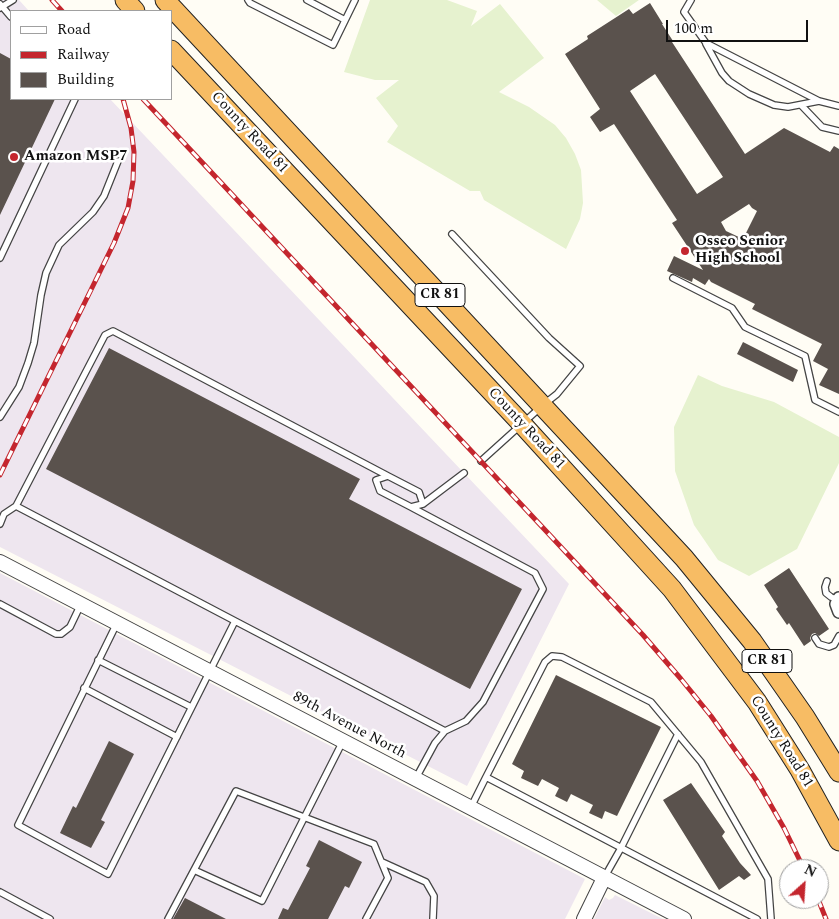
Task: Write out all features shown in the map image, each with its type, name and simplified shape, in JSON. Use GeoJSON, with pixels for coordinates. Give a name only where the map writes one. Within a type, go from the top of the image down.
{"type":"FeatureCollection","features":[{"type":"Feature","properties":{"kind":"highway"},"geometry":{"type":"LineString","coordinates":[[125,0],[134,10]]}},
{"type":"Feature","properties":{"kind":"highway","name":"County Road 81"},"geometry":{"type":"LineString","coordinates":[[166,0],[684,558],[752,641],[805,717],[839,772]]}},
{"type":"Feature","properties":{"kind":"highway","name":"County Road 81"},"geometry":{"type":"LineString","coordinates":[[172,51],[653,566],[757,702],[800,770],[839,839]]}},
{"type":"Feature","properties":{"kind":"street","name":"89th Avenue North"},"geometry":{"type":"LineString","coordinates":[[0,562],[684,919]]}},
{"type":"Feature","properties":{"kind":"street"},"geometry":{"type":"LineString","coordinates":[[838,599],[836,608],[839,612]]}},
{"type":"Feature","properties":{"kind":"street"},"geometry":{"type":"LineString","coordinates":[[584,919],[604,878]]}},
{"type":"Feature","properties":{"kind":"lane"},"geometry":{"type":"LineString","coordinates":[[10,16],[1,6],[13,0]]}},
{"type":"Feature","properties":{"kind":"lane"},"geometry":{"type":"LineString","coordinates":[[248,0],[333,45],[355,0]]}},
{"type":"Feature","properties":{"kind":"lane"},"geometry":{"type":"LineString","coordinates":[[307,0],[346,20]]}},
{"type":"Feature","properties":{"kind":"lane"},"geometry":{"type":"LineString","coordinates":[[691,0],[684,12],[706,43],[722,73],[736,86],[748,94],[774,105],[788,107],[819,101]]}},
{"type":"Feature","properties":{"kind":"lane"},"geometry":{"type":"LineString","coordinates":[[706,43],[819,101],[839,106]]}},
{"type":"Feature","properties":{"kind":"lane"},"geometry":{"type":"LineString","coordinates":[[0,258],[76,100]]}},
{"type":"Feature","properties":{"kind":"lane"},"geometry":{"type":"LineString","coordinates":[[801,105],[822,127],[839,131]]}},
{"type":"Feature","properties":{"kind":"lane"},"geometry":{"type":"LineString","coordinates":[[0,417],[19,387],[28,362],[34,343],[46,273],[59,245],[92,212],[104,196],[118,161]]}},
{"type":"Feature","properties":{"kind":"lane"},"geometry":{"type":"LineString","coordinates":[[452,234],[549,338],[580,366],[557,394],[481,461]]}},
{"type":"Feature","properties":{"kind":"lane"},"geometry":{"type":"LineString","coordinates":[[673,278],[732,308],[745,327],[804,356],[815,400],[839,412]]}},
{"type":"Feature","properties":{"kind":"lane"},"geometry":{"type":"LineString","coordinates":[[0,524],[4,514],[16,506],[105,335],[114,331],[419,492],[423,504]]}},
{"type":"Feature","properties":{"kind":"lane"},"geometry":{"type":"LineString","coordinates":[[412,507],[423,504],[464,473]]}},
{"type":"Feature","properties":{"kind":"lane"},"geometry":{"type":"LineString","coordinates":[[388,476],[376,480],[380,491],[535,573],[543,589],[483,702],[466,721],[445,731],[435,743],[416,779]]}},
{"type":"Feature","properties":{"kind":"lane"},"geometry":{"type":"LineString","coordinates":[[16,506],[445,731]]}},
{"type":"Feature","properties":{"kind":"lane"},"geometry":{"type":"LineString","coordinates":[[827,581],[826,593],[838,599]]}},
{"type":"Feature","properties":{"kind":"lane"},"geometry":{"type":"LineString","coordinates":[[0,604],[56,634],[61,634],[70,626],[81,604]]}},
{"type":"Feature","properties":{"kind":"lane"},"geometry":{"type":"LineString","coordinates":[[117,623],[18,825],[108,874],[235,621]]}},
{"type":"Feature","properties":{"kind":"lane"},"geometry":{"type":"LineString","coordinates":[[815,638],[819,644],[829,647],[834,645],[839,636]]}},
{"type":"Feature","properties":{"kind":"lane"},"geometry":{"type":"LineString","coordinates":[[470,807],[545,662],[552,656],[562,658],[652,702],[701,762],[768,879],[771,919]]}},
{"type":"Feature","properties":{"kind":"lane"},"geometry":{"type":"LineString","coordinates":[[98,660],[191,707]]}},
{"type":"Feature","properties":{"kind":"lane"},"geometry":{"type":"LineString","coordinates":[[84,688],[177,737]]}},
{"type":"Feature","properties":{"kind":"lane"},"geometry":{"type":"LineString","coordinates":[[604,878],[678,734]]}},
{"type":"Feature","properties":{"kind":"lane"},"geometry":{"type":"LineString","coordinates":[[194,870],[262,901],[343,741]]}},
{"type":"Feature","properties":{"kind":"lane"},"geometry":{"type":"LineString","coordinates":[[486,777],[757,919]]}},
{"type":"Feature","properties":{"kind":"lane"},"geometry":{"type":"LineString","coordinates":[[168,919],[236,791],[374,844],[388,878],[366,919]]}},
{"type":"Feature","properties":{"kind":"lane"},"geometry":{"type":"LineString","coordinates":[[382,862],[426,882],[434,896],[433,919]]}},
{"type":"Feature","properties":{"kind":"lane"},"geometry":{"type":"LineString","coordinates":[[0,892],[50,919]]}},
{"type":"Feature","properties":{"kind":"shaded area"},"geometry":{"type":"Polygon","coordinates":[[[0,0],[19,0],[28,10],[10,10],[10,100],[111,100],[569,584],[467,786],[0,547],[0,0]]]}},
{"type":"Feature","properties":{"kind":"shaded area"},"geometry":{"type":"Polygon","coordinates":[[[0,573],[585,879],[565,919],[0,919],[0,573]]]}},
{"type":"Feature","properties":{"kind":"shaded area"},"geometry":{"type":"Polygon","coordinates":[[[615,895],[663,919],[594,919],[605,897],[609,900],[615,895]]]}},
{"type":"Feature","properties":{"kind":"green space"},"geometry":{"type":"Polygon","coordinates":[[[370,0],[447,0],[477,11],[471,26],[500,4],[544,58],[499,92],[529,107],[555,125],[566,138],[575,154],[581,170],[583,203],[580,219],[566,249],[484,200],[480,191],[470,191],[387,142],[398,126],[376,98],[399,80],[375,80],[344,72],[370,0]]]}},
{"type":"Feature","properties":{"kind":"green space"},"geometry":{"type":"Polygon","coordinates":[[[597,0],[639,0],[616,16],[597,0]]]}},
{"type":"Feature","properties":{"kind":"green space"},"geometry":{"type":"Polygon","coordinates":[[[698,375],[722,386],[774,402],[839,437],[839,463],[797,549],[749,576],[718,560],[694,525],[675,471],[674,427],[698,375]]]}},
{"type":"Feature","properties":{"kind":"building","name":"Osseo Senior High School"},"geometry":{"type":"Polygon","coordinates":[[[650,3],[672,42],[745,154],[784,128],[830,152],[834,146],[839,149],[839,394],[819,385],[828,369],[813,361],[822,344],[752,309],[755,304],[711,282],[709,279],[705,285],[693,278],[692,282],[667,271],[674,256],[703,270],[672,223],[677,220],[614,124],[600,132],[590,117],[600,109],[565,54],[588,39],[587,36],[629,9],[633,14],[650,3]],[[655,74],[630,91],[697,194],[723,177],[655,74]],[[749,204],[721,222],[726,231],[743,239],[757,211],[749,204]]]}},
{"type":"Feature","properties":{"kind":"building","name":"Amazon MSP7"},"geometry":{"type":"Polygon","coordinates":[[[0,53],[10,58],[10,100],[55,100],[0,215],[0,53]]]}},
{"type":"Feature","properties":{"kind":"building"},"geometry":{"type":"Polygon","coordinates":[[[743,342],[798,370],[793,382],[737,354],[743,342]]]}},
{"type":"Feature","properties":{"kind":"building"},"geometry":{"type":"Polygon","coordinates":[[[109,348],[360,479],[349,499],[522,589],[470,689],[46,469],[109,348]]]}},
{"type":"Feature","properties":{"kind":"building"},"geometry":{"type":"Polygon","coordinates":[[[789,568],[829,629],[819,636],[815,633],[812,634],[811,641],[804,646],[789,623],[787,625],[776,609],[778,607],[764,585],[789,568]]]}},
{"type":"Feature","properties":{"kind":"building"},"geometry":{"type":"Polygon","coordinates":[[[556,675],[661,727],[617,816],[605,811],[602,819],[589,813],[593,805],[571,794],[567,802],[555,796],[559,788],[542,779],[538,786],[521,778],[524,771],[512,764],[556,675]]]}},
{"type":"Feature","properties":{"kind":"building"},"geometry":{"type":"Polygon","coordinates":[[[109,741],[134,754],[101,820],[105,822],[91,848],[60,833],[73,806],[76,808],[109,741]]]}},
{"type":"Feature","properties":{"kind":"building"},"geometry":{"type":"Polygon","coordinates":[[[691,783],[725,832],[722,836],[740,863],[751,875],[744,880],[739,876],[719,890],[663,800],[691,783]]]}},
{"type":"Feature","properties":{"kind":"building"},"geometry":{"type":"Polygon","coordinates":[[[319,840],[362,862],[349,888],[345,886],[328,919],[278,919],[283,908],[288,910],[310,868],[306,866],[319,840]]]}},
{"type":"Feature","properties":{"kind":"building"},"geometry":{"type":"Polygon","coordinates":[[[185,898],[226,919],[173,919],[185,898]]]}},
{"type":"Feature","properties":{"kind":"railway"},"geometry":{"type":"LineString","coordinates":[[52,0],[61,10]]}},
{"type":"Feature","properties":{"kind":"railway"},"geometry":{"type":"LineString","coordinates":[[0,475],[114,243],[128,208],[133,181],[134,152],[131,128],[123,100]]}},
{"type":"Feature","properties":{"kind":"railway"},"geometry":{"type":"LineString","coordinates":[[144,100],[643,635],[681,679],[711,716],[757,781],[799,859]]}},
{"type":"Feature","properties":{"kind":"railway"},"geometry":{"type":"LineString","coordinates":[[822,909],[826,919]]}},
{"type":"Feature","properties":{"kind":"place","name":"Amazon MSP7"},"geometry":{"type":"Point","coordinates":[14,157]}},
{"type":"Feature","properties":{"kind":"place","name":"Osseo Senior High School"},"geometry":{"type":"Point","coordinates":[685,251]}}]}
